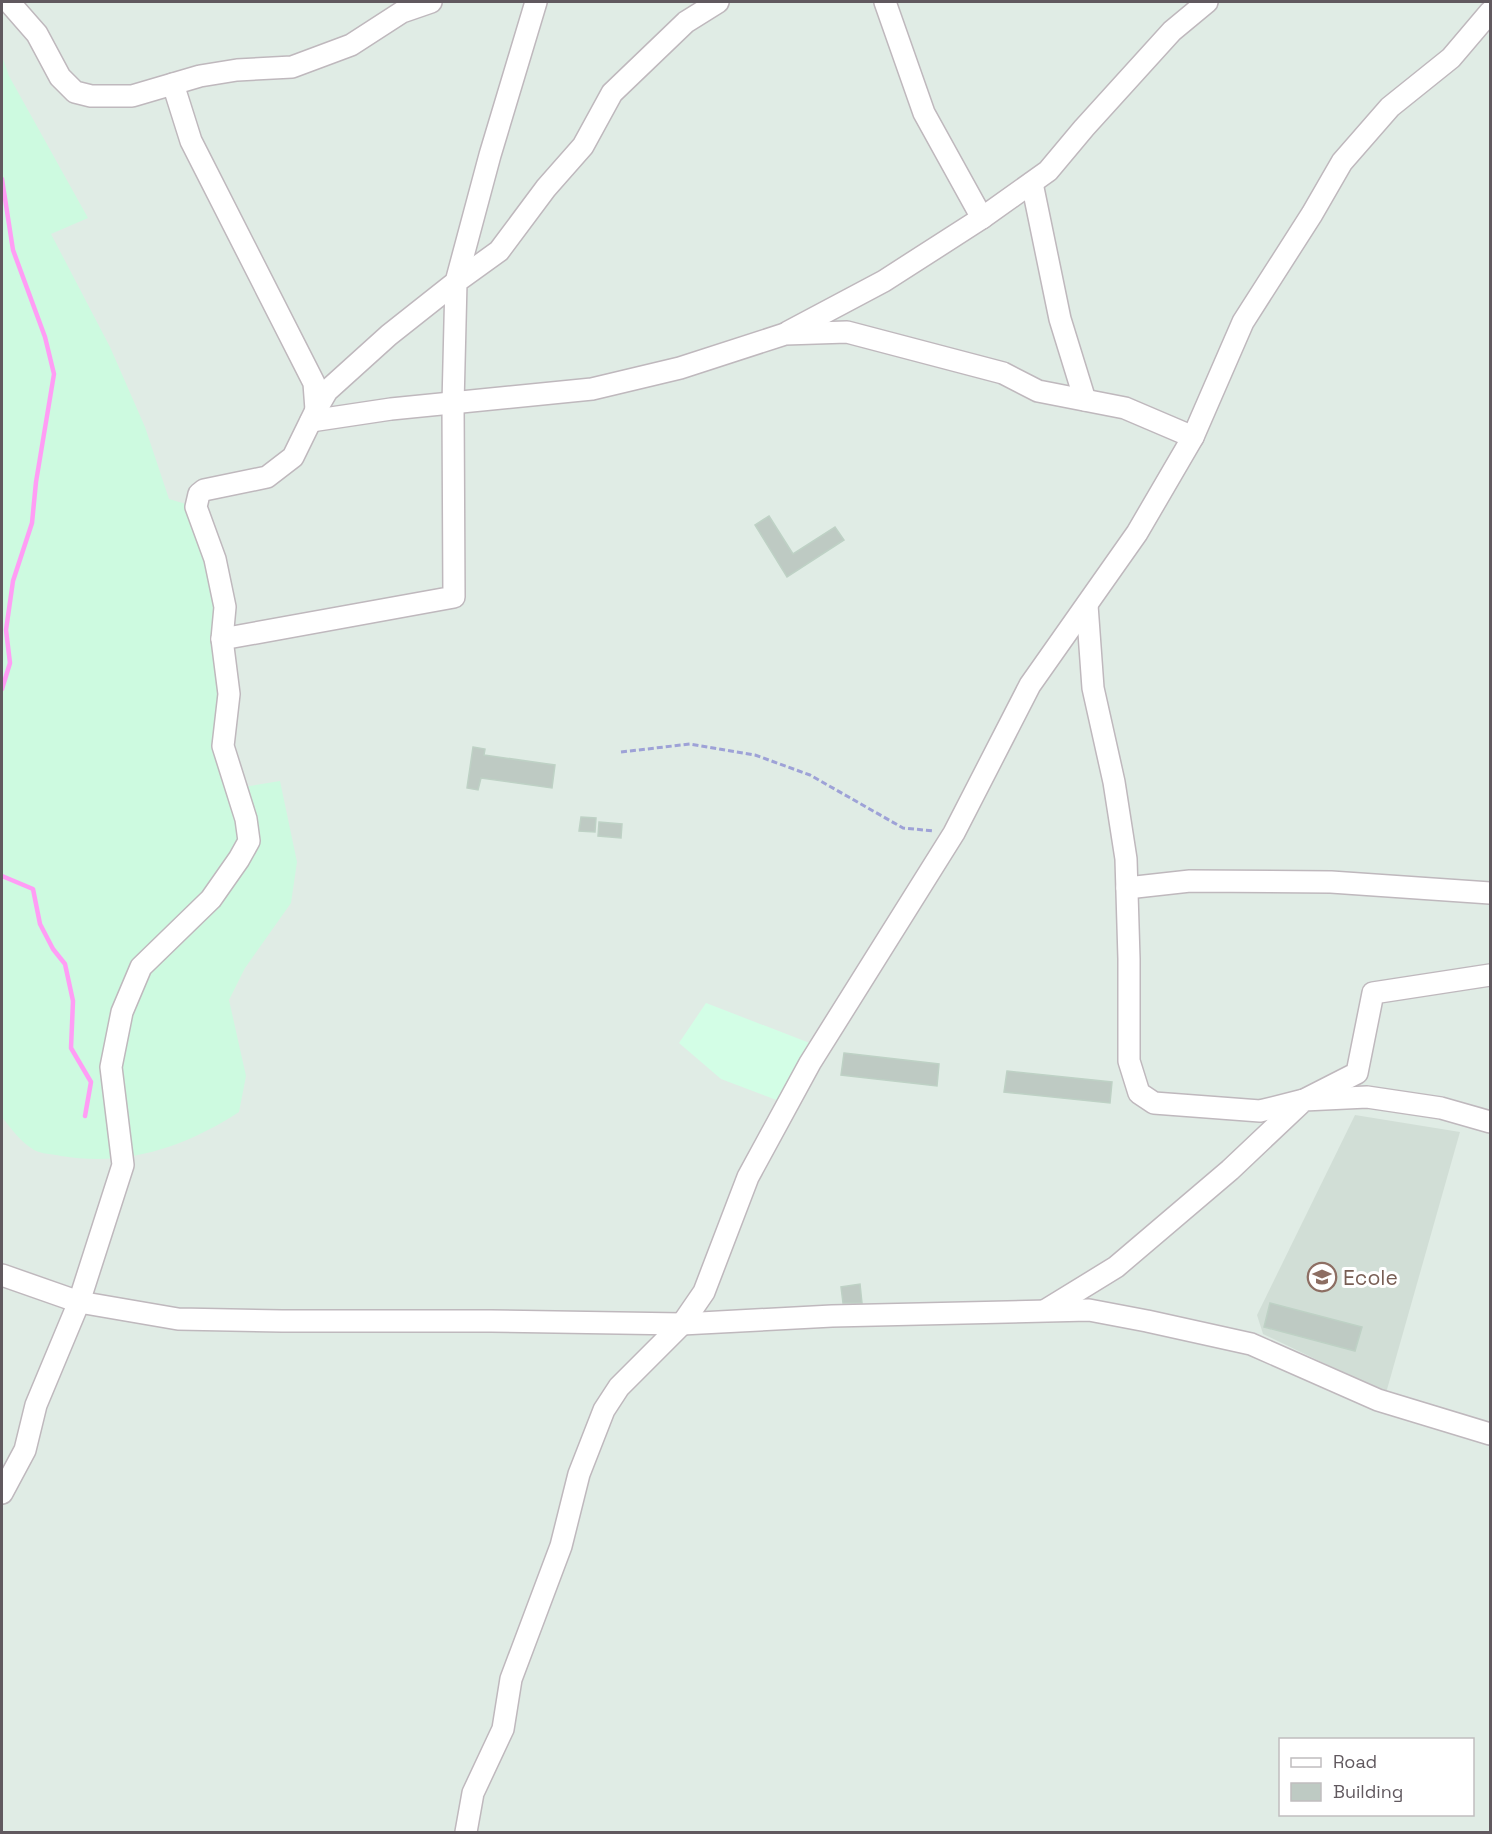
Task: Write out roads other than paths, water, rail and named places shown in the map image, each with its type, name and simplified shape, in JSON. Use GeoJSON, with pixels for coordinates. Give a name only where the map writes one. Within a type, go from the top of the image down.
{"type":"FeatureCollection","features":[{"type":"Feature","properties":{"kind":"street"},"geometry":{"type":"LineString","coordinates":[[9,2],[36,34],[60,77],[75,92],[91,96],[132,96],[200,76],[237,70],[292,67],[351,45],[402,12],[432,2]]}},
{"type":"Feature","properties":{"kind":"street"},"geometry":{"type":"LineString","coordinates":[[222,639],[454,597],[453,404],[456,282],[490,155],[536,2]]}},
{"type":"Feature","properties":{"kind":"street"},"geometry":{"type":"LineString","coordinates":[[2,1493],[25,1450],[36,1405],[79,1302],[123,1164],[111,1067],[122,1012],[141,967],[211,899],[249,841],[246,819],[224,746],[229,694],[222,639],[225,607],[215,558],[196,507],[199,494],[204,490],[267,477],[293,457],[327,392],[364,356],[456,282],[499,251],[546,188],[583,146],[612,93],[686,22],[718,2]]}},
{"type":"Feature","properties":{"kind":"street"},"geometry":{"type":"LineString","coordinates":[[885,2],[924,113],[982,218]]}},
{"type":"Feature","properties":{"kind":"street"},"geometry":{"type":"LineString","coordinates":[[313,415],[391,410],[592,389],[680,368],[785,334],[884,281],[982,218],[1048,171],[1172,31],[1206,2]]}},
{"type":"Feature","properties":{"kind":"street"},"geometry":{"type":"LineString","coordinates":[[466,1833],[473,1793],[503,1729],[511,1679],[561,1546],[579,1474],[604,1410],[619,1387],[682,1324],[704,1292],[748,1177],[810,1063],[954,833],[1030,684],[1137,533],[1193,437],[1243,322],[1312,214],[1342,162],[1390,107],[1451,58],[1491,12]]}},
{"type":"Feature","properties":{"kind":"street"},"geometry":{"type":"LineString","coordinates":[[173,84],[191,141],[314,383],[313,415]]}},
{"type":"Feature","properties":{"kind":"street"},"geometry":{"type":"LineString","coordinates":[[1032,183],[1060,319],[1085,400]]}},
{"type":"Feature","properties":{"kind":"street"},"geometry":{"type":"LineString","coordinates":[[785,334],[847,332],[1003,373],[1038,391],[1125,408],[1193,437]]}},
{"type":"Feature","properties":{"kind":"street"},"geometry":{"type":"LineString","coordinates":[[1087,605],[1094,688],[1114,782],[1126,859],[1128,1061],[1139,1093],[1154,1103],[1260,1110],[1304,1100],[1367,1097],[1441,1108],[1491,1122]]}},
{"type":"Feature","properties":{"kind":"street"},"geometry":{"type":"LineString","coordinates":[[1127,888],[1190,881],[1331,882],[1491,893]]}},
{"type":"Feature","properties":{"kind":"street"},"geometry":{"type":"LineString","coordinates":[[1045,1311],[1116,1267],[1230,1170],[1304,1100],[1357,1073],[1373,993],[1491,975]]}},
{"type":"Feature","properties":{"kind":"street"},"geometry":{"type":"LineString","coordinates":[[2,1275],[79,1302],[178,1319],[682,1324],[832,1316],[1089,1310],[1251,1344],[1378,1400],[1491,1434]]}},
{"type":"Feature","properties":{"kind":"waterway"},"geometry":{"type":"LineString","coordinates":[[2,179],[13,250],[45,337],[54,374],[36,482],[32,523],[13,581],[6,630],[10,663],[2,689]]}},
{"type":"Feature","properties":{"kind":"waterway"},"geometry":{"type":"LineString","coordinates":[[2,876],[33,889],[40,924],[53,949],[65,964],[73,1001],[71,1048],[91,1082],[85,1116]]}},
{"type":"Feature","properties":{"kind":"place","name":"Ecole"},"geometry":{"type":"Point","coordinates":[1322,1277]}}]}
